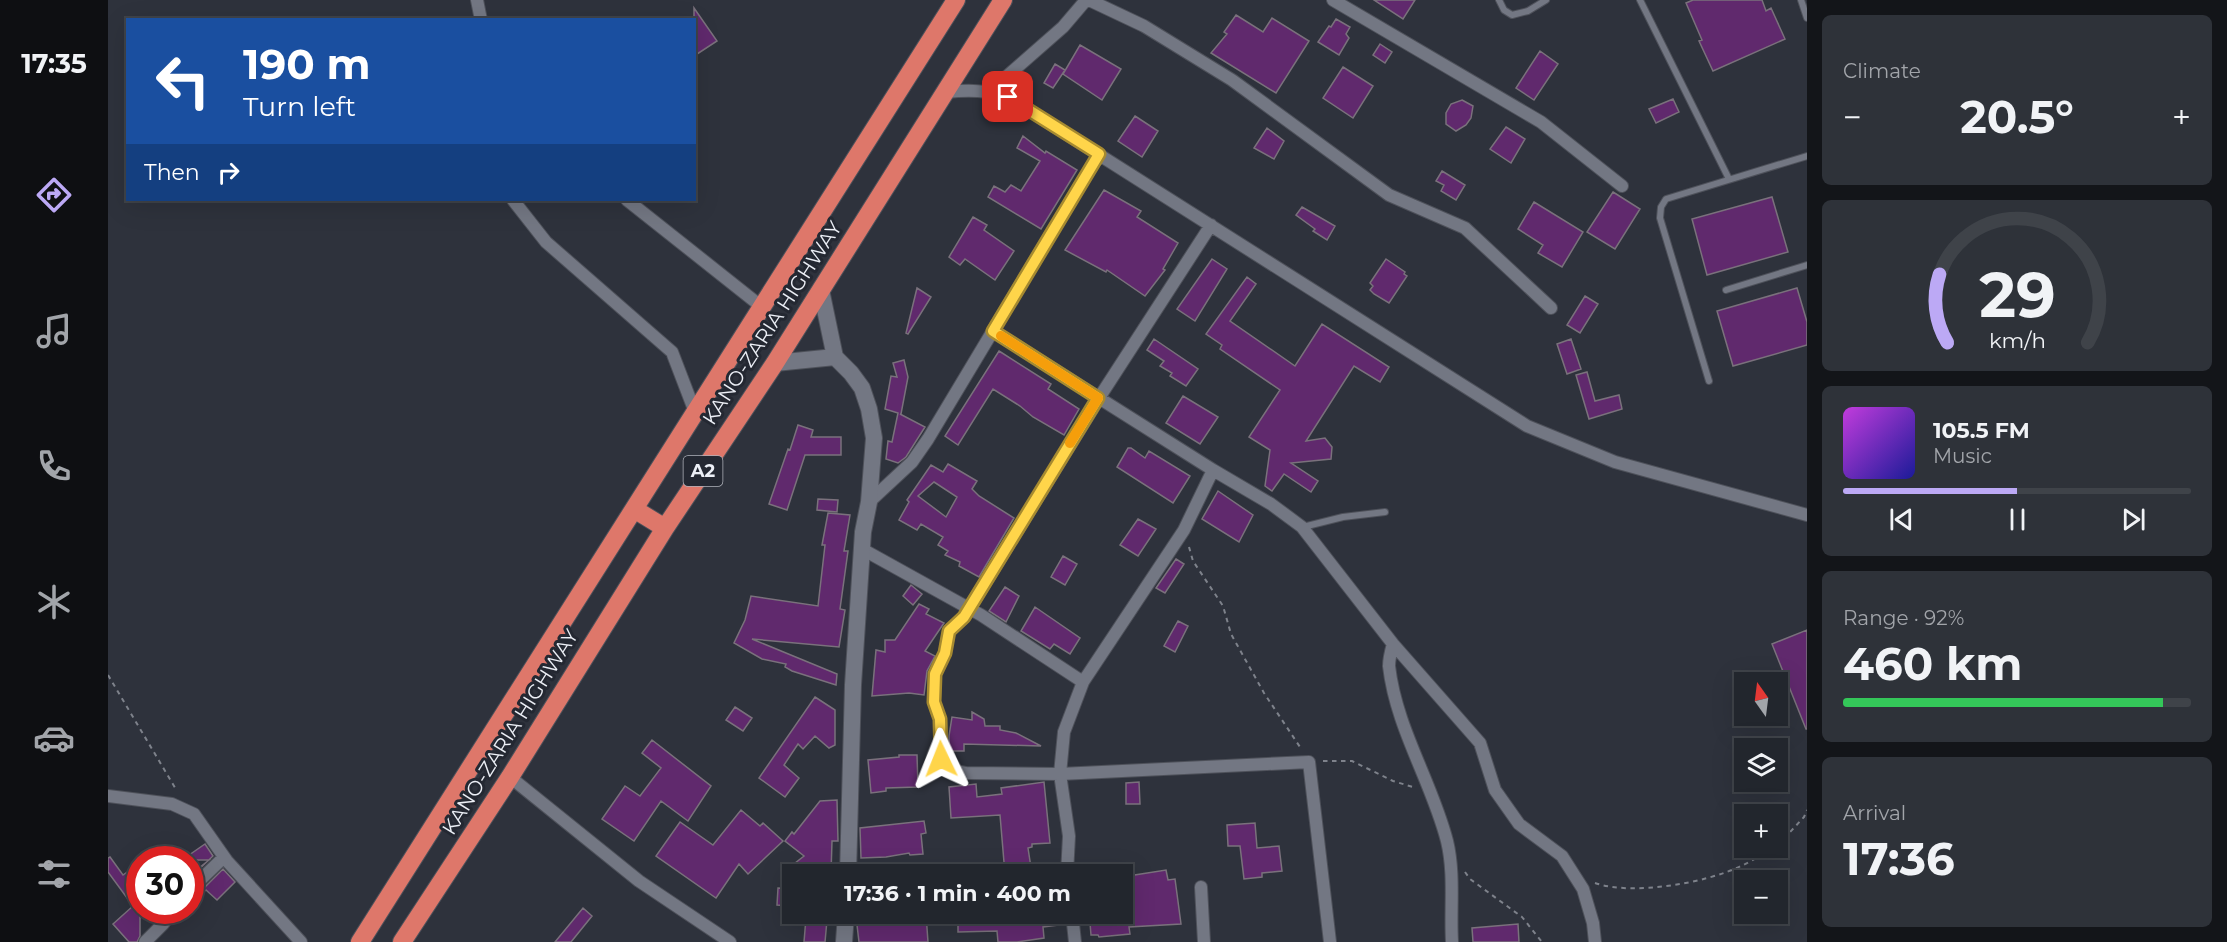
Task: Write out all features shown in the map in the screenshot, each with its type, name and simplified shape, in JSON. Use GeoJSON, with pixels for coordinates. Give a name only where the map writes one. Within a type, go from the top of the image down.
{"type":"FeatureCollection","features":[{"type":"Feature","properties":{"kind":"highway","name":"KANO-ZARIA HIGHWAY"},"geometry":{"type":"LineString","coordinates":[[360,942],[956,0]]}},
{"type":"Feature","properties":{"kind":"highway","name":"KANO-ZARIA HIGHWAY"},"geometry":{"type":"LineString","coordinates":[[402,942],[510,777],[665,528],[776,363],[1003,0]]}},
{"type":"Feature","properties":{"kind":"highway"},"geometry":{"type":"LineString","coordinates":[[634,509],[665,528]]}},
{"type":"Feature","properties":{"kind":"street"},"geometry":{"type":"LineString","coordinates":[[477,0],[481,18]]}},
{"type":"Feature","properties":{"kind":"street"},"geometry":{"type":"LineString","coordinates":[[990,91],[1063,27],[1087,0],[1144,26],[1232,80],[1389,195],[1465,228],[1551,308]]}},
{"type":"Feature","properties":{"kind":"street"},"geometry":{"type":"LineString","coordinates":[[1333,0],[1541,122],[1622,186]]}},
{"type":"Feature","properties":{"kind":"street"},"geometry":{"type":"LineString","coordinates":[[946,92],[973,89],[990,91],[1008,97],[1527,426],[1615,462],[1807,515]]}},
{"type":"Feature","properties":{"kind":"street"},"geometry":{"type":"LineString","coordinates":[[868,502],[912,462],[928,440],[1099,154]]}},
{"type":"Feature","properties":{"kind":"street"},"geometry":{"type":"LineString","coordinates":[[514,201],[546,242],[672,352],[695,411]]}},
{"type":"Feature","properties":{"kind":"street"},"geometry":{"type":"LineString","coordinates":[[628,201],[762,307]]}},
{"type":"Feature","properties":{"kind":"street"},"geometry":{"type":"LineString","coordinates":[[1211,225],[1098,398],[964,617],[949,631],[945,653],[935,674],[934,702],[940,719],[941,759],[948,768],[966,773],[1060,774],[1309,762],[1330,942]]}},
{"type":"Feature","properties":{"kind":"street"},"geometry":{"type":"LineString","coordinates":[[821,290],[835,357],[862,388],[869,409],[874,438],[862,549],[853,685],[848,864]]}},
{"type":"Feature","properties":{"kind":"street"},"geometry":{"type":"LineString","coordinates":[[993,331],[1271,504],[1302,527],[1393,644],[1480,743],[1495,790],[1519,824],[1562,856],[1583,889],[1593,923],[1595,942]]}},
{"type":"Feature","properties":{"kind":"street"},"geometry":{"type":"LineString","coordinates":[[776,363],[835,357]]}},
{"type":"Feature","properties":{"kind":"street"},"geometry":{"type":"LineString","coordinates":[[1068,864],[1069,836],[1060,774],[1064,732],[1083,682],[1184,530],[1213,470]]}},
{"type":"Feature","properties":{"kind":"street"},"geometry":{"type":"LineString","coordinates":[[862,549],[969,608],[1083,682]]}},
{"type":"Feature","properties":{"kind":"street"},"geometry":{"type":"LineString","coordinates":[[1393,644],[1389,664],[1401,718],[1440,817],[1448,844],[1452,884],[1452,942]]}},
{"type":"Feature","properties":{"kind":"street"},"geometry":{"type":"LineString","coordinates":[[510,777],[639,881],[730,942]]}},
{"type":"Feature","properties":{"kind":"street"},"geometry":{"type":"LineString","coordinates":[[108,796],[172,804],[194,814],[224,857],[301,942]]}},
{"type":"Feature","properties":{"kind":"street"},"geometry":{"type":"LineString","coordinates":[[204,876],[224,857]]}},
{"type":"Feature","properties":{"kind":"street"},"geometry":{"type":"LineString","coordinates":[[1201,887],[1204,942]]}},
{"type":"Feature","properties":{"kind":"street"},"geometry":{"type":"LineString","coordinates":[[145,942],[163,924]]}},
{"type":"Feature","properties":{"kind":"street"},"geometry":{"type":"LineString","coordinates":[[844,942],[845,924]]}},
{"type":"Feature","properties":{"kind":"street"},"geometry":{"type":"LineString","coordinates":[[1073,924],[1075,942]]}},
{"type":"Feature","properties":{"kind":"lane"},"geometry":{"type":"LineString","coordinates":[[1498,0],[1504,10],[1512,15],[1528,11],[1546,0]]}},
{"type":"Feature","properties":{"kind":"lane"},"geometry":{"type":"LineString","coordinates":[[1640,0],[1729,178]]}},
{"type":"Feature","properties":{"kind":"lane"},"geometry":{"type":"LineString","coordinates":[[1801,0],[1807,18]]}},
{"type":"Feature","properties":{"kind":"lane"},"geometry":{"type":"LineString","coordinates":[[1709,381],[1660,218],[1661,207],[1666,199],[1807,156]]}},
{"type":"Feature","properties":{"kind":"lane"},"geometry":{"type":"LineString","coordinates":[[1726,290],[1807,266]]}},
{"type":"Feature","properties":{"kind":"lane"},"geometry":{"type":"LineString","coordinates":[[1302,527],[1343,517],[1385,512]]}},
{"type":"Feature","properties":{"kind":"path"},"geometry":{"type":"LineString","coordinates":[[1184,530],[1193,561],[1223,606],[1231,634],[1264,693],[1309,762],[1352,761],[1416,788],[1427,783]]}},
{"type":"Feature","properties":{"kind":"path"},"geometry":{"type":"LineString","coordinates":[[108,675],[170,783]]}},
{"type":"Feature","properties":{"kind":"path"},"geometry":{"type":"LineString","coordinates":[[1788,835],[1804,818],[1807,810]]}},
{"type":"Feature","properties":{"kind":"path"},"geometry":{"type":"LineString","coordinates":[[1575,876],[1605,887],[1653,888],[1687,883],[1741,867],[1756,858]]}},
{"type":"Feature","properties":{"kind":"path"},"geometry":{"type":"LineString","coordinates":[[1464,871],[1470,879],[1522,917],[1542,942]]}},
{"type":"Feature","properties":{"kind":"building"},"geometry":{"type":"Polygon","coordinates":[[[1374,0],[1415,0],[1403,19],[1374,0]]]}},
{"type":"Feature","properties":{"kind":"building"},"geometry":{"type":"Polygon","coordinates":[[[1693,0],[1762,0],[1766,11],[1771,8],[1785,39],[1713,71],[1699,41],[1702,40],[1686,3],[1693,0]]]}},
{"type":"Feature","properties":{"kind":"building"},"geometry":{"type":"Polygon","coordinates":[[[694,8],[717,41],[696,55],[696,18],[694,18],[694,8]]]}},
{"type":"Feature","properties":{"kind":"building"},"geometry":{"type":"Polygon","coordinates":[[[1236,15],[1263,32],[1272,18],[1309,41],[1276,93],[1211,53],[1227,34],[1224,32],[1236,15]]]}},
{"type":"Feature","properties":{"kind":"building"},"geometry":{"type":"Polygon","coordinates":[[[1336,19],[1350,27],[1346,34],[1349,38],[1339,55],[1318,42],[1336,19]]]}},
{"type":"Feature","properties":{"kind":"building"},"geometry":{"type":"Polygon","coordinates":[[[1380,44],[1392,52],[1385,63],[1373,55],[1380,44]]]}},
{"type":"Feature","properties":{"kind":"building"},"geometry":{"type":"Polygon","coordinates":[[[1080,45],[1121,69],[1102,100],[1063,74],[1080,45]]]}},
{"type":"Feature","properties":{"kind":"building"},"geometry":{"type":"Polygon","coordinates":[[[1540,51],[1558,64],[1534,100],[1516,88],[1540,51]]]}},
{"type":"Feature","properties":{"kind":"building"},"geometry":{"type":"Polygon","coordinates":[[[1055,64],[1065,70],[1053,88],[1044,83],[1055,64]]]}},
{"type":"Feature","properties":{"kind":"building"},"geometry":{"type":"Polygon","coordinates":[[[1343,67],[1373,86],[1353,118],[1323,98],[1343,67]]]}},
{"type":"Feature","properties":{"kind":"building"},"geometry":{"type":"Polygon","coordinates":[[[1673,99],[1679,112],[1656,123],[1649,109],[1673,99]]]}},
{"type":"Feature","properties":{"kind":"building"},"geometry":{"type":"Polygon","coordinates":[[[1462,100],[1473,106],[1471,118],[1466,125],[1456,131],[1446,124],[1446,113],[1451,104],[1462,100]]]}},
{"type":"Feature","properties":{"kind":"building"},"geometry":{"type":"Polygon","coordinates":[[[1135,116],[1158,131],[1142,157],[1118,141],[1135,116]]]}},
{"type":"Feature","properties":{"kind":"building"},"geometry":{"type":"Polygon","coordinates":[[[1506,127],[1525,139],[1511,163],[1490,149],[1506,127]]]}},
{"type":"Feature","properties":{"kind":"building"},"geometry":{"type":"Polygon","coordinates":[[[1267,128],[1284,141],[1274,159],[1254,148],[1267,128]]]}},
{"type":"Feature","properties":{"kind":"building"},"geometry":{"type":"Polygon","coordinates":[[[1023,136],[1045,153],[1046,151],[1077,170],[1041,229],[988,197],[994,186],[1005,192],[1011,185],[1021,191],[1040,161],[1017,148],[1023,136]]]}},
{"type":"Feature","properties":{"kind":"building"},"geometry":{"type":"Polygon","coordinates":[[[1442,171],[1465,185],[1456,200],[1441,191],[1444,185],[1436,181],[1442,171]]]}},
{"type":"Feature","properties":{"kind":"building"},"geometry":{"type":"Polygon","coordinates":[[[1104,190],[1141,211],[1137,217],[1178,243],[1163,269],[1165,270],[1145,296],[1107,270],[1106,272],[1065,250],[1104,190]]]}},
{"type":"Feature","properties":{"kind":"building"},"geometry":{"type":"Polygon","coordinates":[[[1613,192],[1640,209],[1615,249],[1587,232],[1613,192]]]}},
{"type":"Feature","properties":{"kind":"building"},"geometry":{"type":"Polygon","coordinates":[[[1772,197],[1788,252],[1707,275],[1692,219],[1772,197]]]}},
{"type":"Feature","properties":{"kind":"building"},"geometry":{"type":"Polygon","coordinates":[[[1534,202],[1583,232],[1562,267],[1538,253],[1543,245],[1518,229],[1534,202]]]}},
{"type":"Feature","properties":{"kind":"building"},"geometry":{"type":"Polygon","coordinates":[[[1302,207],[1335,226],[1327,240],[1296,215],[1302,207]]]}},
{"type":"Feature","properties":{"kind":"building"},"geometry":{"type":"Polygon","coordinates":[[[973,217],[987,225],[984,230],[1014,251],[995,280],[965,259],[960,265],[949,257],[973,217]]]}},
{"type":"Feature","properties":{"kind":"building"},"geometry":{"type":"Polygon","coordinates":[[[1212,259],[1227,269],[1195,321],[1177,309],[1212,259]]]}},
{"type":"Feature","properties":{"kind":"building"},"geometry":{"type":"Polygon","coordinates":[[[1386,259],[1405,272],[1407,276],[1389,303],[1370,290],[1373,286],[1370,283],[1386,259]]]}},
{"type":"Feature","properties":{"kind":"building"},"geometry":{"type":"Polygon","coordinates":[[[1247,277],[1256,284],[1230,321],[1295,366],[1322,324],[1389,367],[1380,382],[1354,366],[1306,441],[1325,438],[1332,447],[1331,459],[1291,463],[1318,481],[1311,492],[1284,474],[1272,491],[1265,486],[1270,450],[1249,437],[1280,390],[1220,349],[1222,345],[1206,334],[1247,277]]]}},
{"type":"Feature","properties":{"kind":"building"},"geometry":{"type":"Polygon","coordinates":[[[917,288],[931,297],[908,334],[906,333],[917,288]]]}},
{"type":"Feature","properties":{"kind":"building"},"geometry":{"type":"Polygon","coordinates":[[[1797,288],[1807,322],[1807,345],[1733,366],[1717,311],[1797,288]]]}},
{"type":"Feature","properties":{"kind":"building"},"geometry":{"type":"Polygon","coordinates":[[[1585,296],[1598,304],[1580,333],[1567,325],[1585,296]]]}},
{"type":"Feature","properties":{"kind":"building"},"geometry":{"type":"Polygon","coordinates":[[[1154,339],[1198,369],[1186,386],[1170,376],[1172,373],[1160,366],[1164,361],[1147,350],[1154,339]]]}},
{"type":"Feature","properties":{"kind":"building"},"geometry":{"type":"Polygon","coordinates":[[[1571,339],[1581,369],[1567,374],[1557,344],[1571,339]]]}},
{"type":"Feature","properties":{"kind":"building"},"geometry":{"type":"Polygon","coordinates":[[[999,351],[1051,384],[1048,389],[1079,409],[1064,435],[993,389],[958,445],[945,436],[999,351]]]}},
{"type":"Feature","properties":{"kind":"building"},"geometry":{"type":"Polygon","coordinates":[[[904,360],[908,377],[900,414],[925,427],[906,457],[898,463],[886,459],[888,441],[892,442],[898,413],[885,409],[891,376],[897,377],[893,363],[904,360]]]}},
{"type":"Feature","properties":{"kind":"building"},"geometry":{"type":"Polygon","coordinates":[[[1587,372],[1595,401],[1619,395],[1622,409],[1589,419],[1576,375],[1587,372]]]}},
{"type":"Feature","properties":{"kind":"building"},"geometry":{"type":"Polygon","coordinates":[[[1183,396],[1218,417],[1200,444],[1166,423],[1183,396]]]}},
{"type":"Feature","properties":{"kind":"building"},"geometry":{"type":"Polygon","coordinates":[[[798,425],[813,430],[811,437],[841,437],[841,455],[805,455],[787,510],[769,504],[798,425]]]}},
{"type":"Feature","properties":{"kind":"building"},"geometry":{"type":"Polygon","coordinates":[[[1128,448],[1145,458],[1149,451],[1190,476],[1173,503],[1117,467],[1128,448]]]}},
{"type":"Feature","properties":{"kind":"building"},"geometry":{"type":"Polygon","coordinates":[[[948,464],[977,481],[972,489],[979,496],[1014,518],[979,577],[959,566],[960,562],[945,555],[948,551],[938,545],[943,537],[921,524],[917,530],[899,520],[909,502],[907,500],[931,465],[943,472],[948,464]],[[934,482],[918,496],[946,517],[957,497],[934,482]]]}},
{"type":"Feature","properties":{"kind":"building"},"geometry":{"type":"Polygon","coordinates":[[[1218,491],[1253,515],[1239,542],[1202,519],[1218,491]]]}},
{"type":"Feature","properties":{"kind":"building"},"geometry":{"type":"Polygon","coordinates":[[[818,499],[838,500],[837,512],[817,510],[818,499]]]}},
{"type":"Feature","properties":{"kind":"building"},"geometry":{"type":"Polygon","coordinates":[[[828,513],[850,515],[844,551],[848,551],[840,609],[845,610],[839,647],[752,639],[837,674],[836,685],[792,671],[785,667],[786,664],[762,659],[734,643],[745,620],[751,596],[818,606],[825,545],[822,545],[828,513]]]}},
{"type":"Feature","properties":{"kind":"building"},"geometry":{"type":"Polygon","coordinates":[[[1138,519],[1156,529],[1138,556],[1120,545],[1138,519]]]}},
{"type":"Feature","properties":{"kind":"building"},"geometry":{"type":"Polygon","coordinates":[[[1063,556],[1077,564],[1065,585],[1051,577],[1063,556]]]}},
{"type":"Feature","properties":{"kind":"building"},"geometry":{"type":"Polygon","coordinates":[[[1176,559],[1184,564],[1165,593],[1156,588],[1176,559]]]}},
{"type":"Feature","properties":{"kind":"building"},"geometry":{"type":"Polygon","coordinates":[[[911,585],[922,594],[913,605],[903,596],[911,585]]]}},
{"type":"Feature","properties":{"kind":"building"},"geometry":{"type":"Polygon","coordinates":[[[1005,587],[1019,596],[1006,622],[989,611],[1005,587]]]}},
{"type":"Feature","properties":{"kind":"building"},"geometry":{"type":"Polygon","coordinates":[[[919,604],[929,609],[926,614],[944,623],[925,651],[935,656],[927,671],[924,695],[909,693],[872,696],[876,650],[885,652],[885,640],[895,640],[919,604]]]}},
{"type":"Feature","properties":{"kind":"building"},"geometry":{"type":"Polygon","coordinates":[[[1035,607],[1080,638],[1070,654],[1054,644],[1050,649],[1021,631],[1035,607]]]}},
{"type":"Feature","properties":{"kind":"building"},"geometry":{"type":"Polygon","coordinates":[[[1178,621],[1188,626],[1175,652],[1164,646],[1178,621]]]}},
{"type":"Feature","properties":{"kind":"building"},"geometry":{"type":"Polygon","coordinates":[[[1807,630],[1807,729],[1788,684],[1788,672],[1783,672],[1772,644],[1807,630]]]}},
{"type":"Feature","properties":{"kind":"building"},"geometry":{"type":"Polygon","coordinates":[[[815,697],[835,710],[835,745],[829,748],[815,736],[803,749],[798,744],[784,765],[799,778],[785,797],[759,778],[815,697]]]}},
{"type":"Feature","properties":{"kind":"building"},"geometry":{"type":"Polygon","coordinates":[[[735,707],[752,718],[743,731],[726,720],[735,707]]]}},
{"type":"Feature","properties":{"kind":"building"},"geometry":{"type":"Polygon","coordinates":[[[972,712],[984,719],[985,726],[1000,726],[1000,730],[1016,733],[1041,746],[964,744],[964,751],[949,751],[952,717],[972,720],[972,712]]]}},
{"type":"Feature","properties":{"kind":"building"},"geometry":{"type":"Polygon","coordinates":[[[652,740],[711,786],[688,821],[661,801],[634,841],[602,819],[625,786],[640,796],[661,768],[642,753],[652,740]]]}},
{"type":"Feature","properties":{"kind":"building"},"geometry":{"type":"Polygon","coordinates":[[[899,755],[917,755],[918,787],[886,788],[886,791],[871,793],[868,760],[899,757],[899,755]]]}},
{"type":"Feature","properties":{"kind":"building"},"geometry":{"type":"Polygon","coordinates":[[[1044,782],[1050,843],[1032,844],[1032,847],[1028,848],[1030,864],[1004,864],[1000,815],[951,818],[949,787],[976,784],[977,797],[1002,794],[1001,788],[1044,782]]]}},
{"type":"Feature","properties":{"kind":"building"},"geometry":{"type":"Polygon","coordinates":[[[1139,782],[1140,804],[1126,804],[1126,783],[1139,782]]]}},
{"type":"Feature","properties":{"kind":"building"},"geometry":{"type":"Polygon","coordinates":[[[837,800],[838,841],[832,841],[831,864],[794,864],[804,856],[785,841],[792,832],[794,834],[820,801],[837,800]]]}},
{"type":"Feature","properties":{"kind":"building"},"geometry":{"type":"Polygon","coordinates":[[[741,810],[760,826],[763,823],[783,841],[748,874],[739,864],[716,898],[656,856],[680,822],[713,845],[741,810]]]}},
{"type":"Feature","properties":{"kind":"building"},"geometry":{"type":"Polygon","coordinates":[[[924,821],[926,833],[921,834],[923,854],[910,855],[909,853],[861,858],[860,828],[924,821]]]}},
{"type":"Feature","properties":{"kind":"building"},"geometry":{"type":"Polygon","coordinates":[[[1255,823],[1257,848],[1279,846],[1282,871],[1262,873],[1262,877],[1244,879],[1240,846],[1228,846],[1227,825],[1255,823]]]}},
{"type":"Feature","properties":{"kind":"building"},"geometry":{"type":"Polygon","coordinates":[[[205,844],[213,856],[209,860],[204,860],[204,846],[202,846],[205,844]]]}},
{"type":"Feature","properties":{"kind":"building"},"geometry":{"type":"Polygon","coordinates":[[[110,857],[123,875],[126,873],[126,896],[108,872],[108,858],[110,857]]]}},
{"type":"Feature","properties":{"kind":"building"},"geometry":{"type":"Polygon","coordinates":[[[223,869],[235,882],[217,900],[206,890],[204,892],[204,888],[223,869]]]}},
{"type":"Feature","properties":{"kind":"building"},"geometry":{"type":"Polygon","coordinates":[[[1166,870],[1168,880],[1175,879],[1181,924],[1129,927],[1130,934],[1099,937],[1091,935],[1090,924],[1133,924],[1133,875],[1166,870]]]}},
{"type":"Feature","properties":{"kind":"building"},"geometry":{"type":"Polygon","coordinates":[[[778,888],[782,888],[782,905],[777,905],[778,888]]]}},
{"type":"Feature","properties":{"kind":"building"},"geometry":{"type":"Polygon","coordinates":[[[583,908],[592,916],[571,942],[555,942],[583,908]]]}},
{"type":"Feature","properties":{"kind":"building"},"geometry":{"type":"Polygon","coordinates":[[[126,912],[126,924],[140,924],[140,936],[137,942],[129,942],[113,924],[126,912]]]}},
{"type":"Feature","properties":{"kind":"building"},"geometry":{"type":"Polygon","coordinates":[[[806,924],[827,924],[825,942],[804,942],[806,924]]]}},
{"type":"Feature","properties":{"kind":"building"},"geometry":{"type":"Polygon","coordinates":[[[927,924],[928,942],[859,942],[857,925],[927,924]]]}},
{"type":"Feature","properties":{"kind":"building"},"geometry":{"type":"Polygon","coordinates":[[[958,924],[1058,925],[1043,927],[1044,938],[1017,942],[998,942],[997,931],[958,932],[958,924]]]}},
{"type":"Feature","properties":{"kind":"building"},"geometry":{"type":"Polygon","coordinates":[[[1518,924],[1519,942],[1473,942],[1472,928],[1518,924]]]}},
{"type":"Feature","properties":{"kind":"slow traffic"},"geometry":{"type":"LineString","coordinates":[[1001,336],[1098,398],[1070,443]]}},
{"type":"Feature","properties":{"kind":"route"},"geometry":{"type":"LineString","coordinates":[[941,759],[940,719],[934,702],[934,683],[935,674],[945,653],[949,631],[964,617],[1098,398],[993,331],[1099,154],[1008,97]]}}]}
